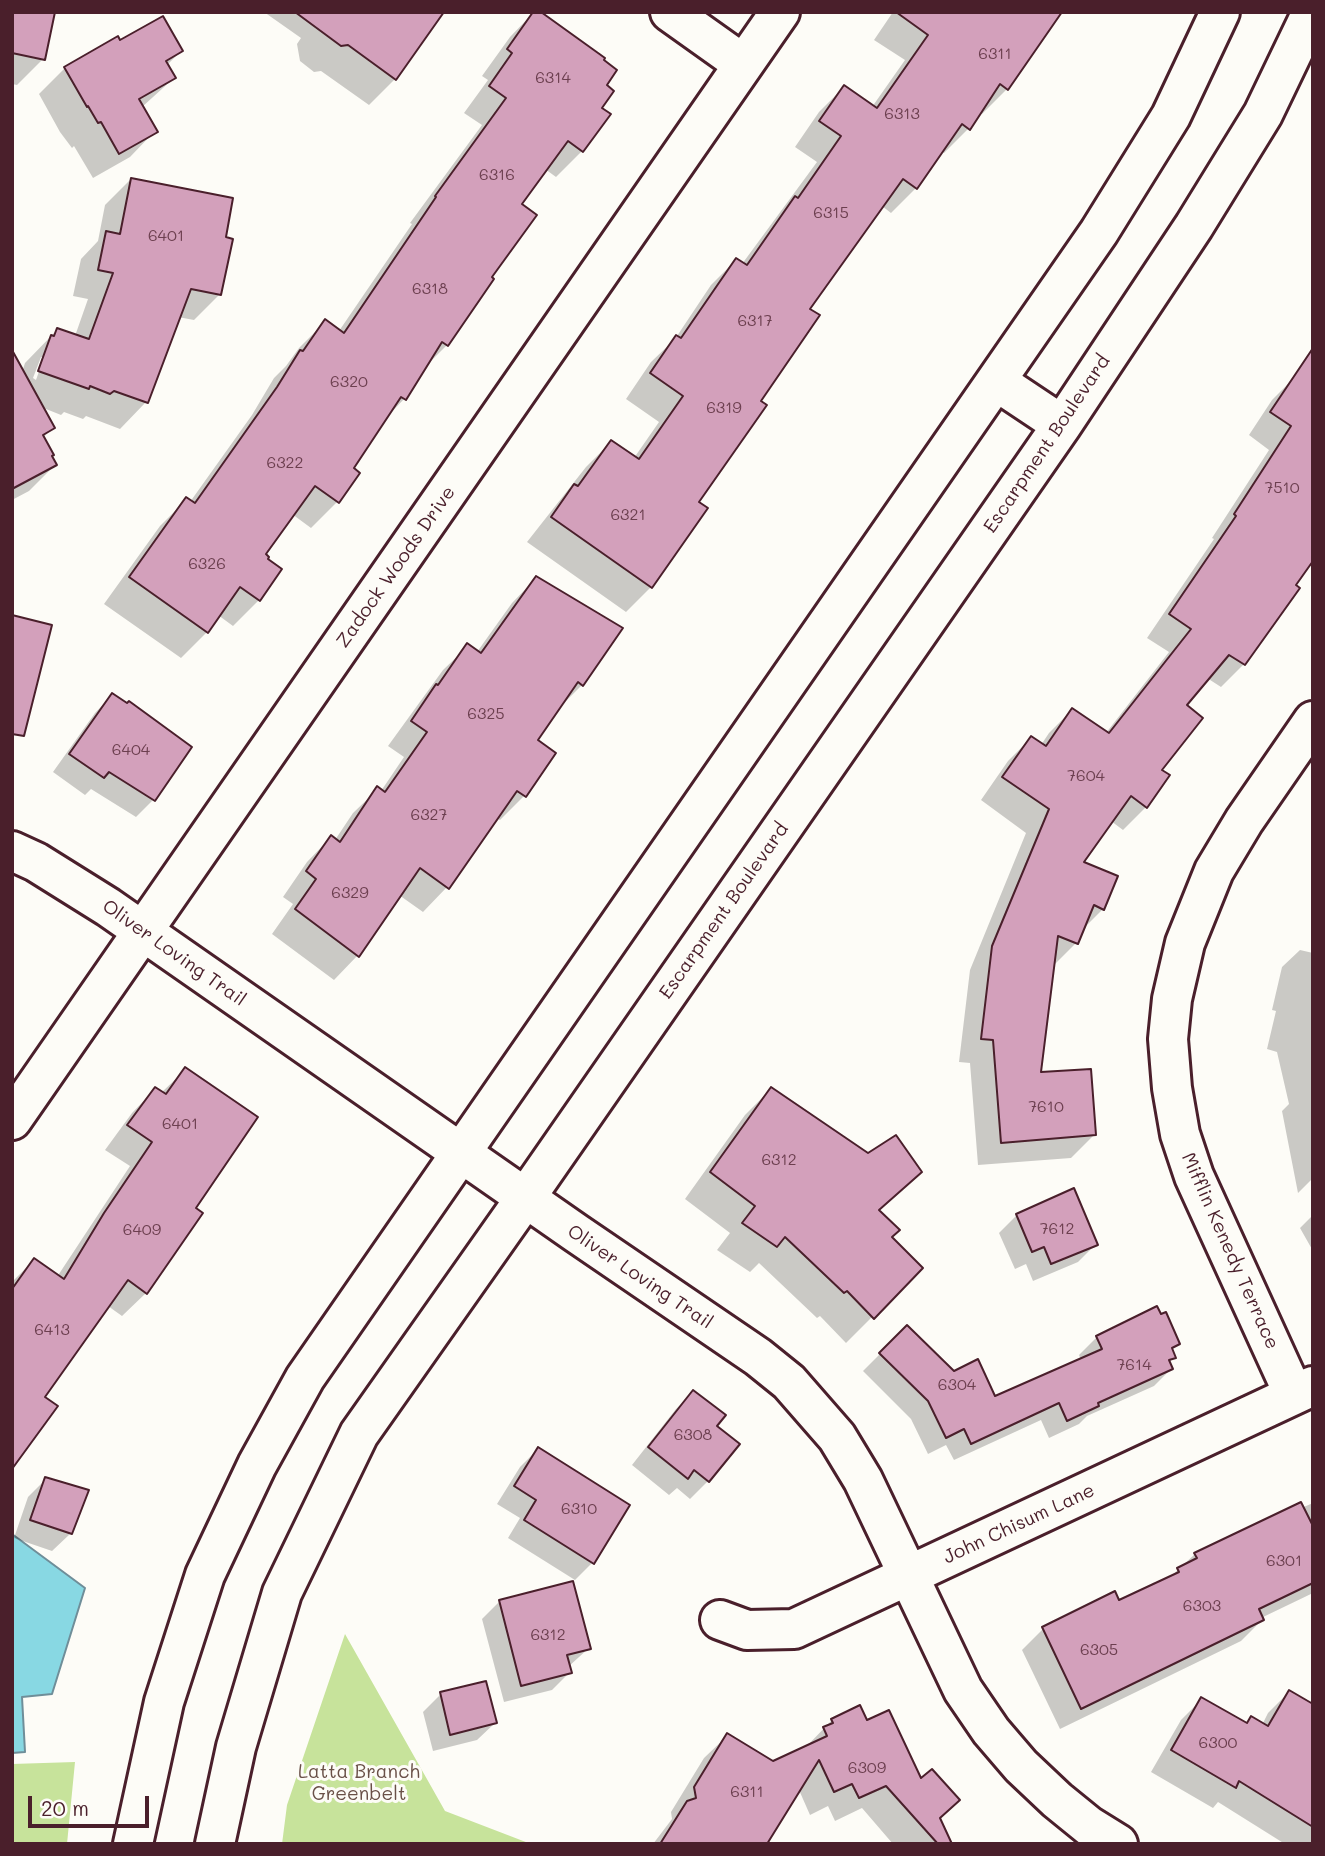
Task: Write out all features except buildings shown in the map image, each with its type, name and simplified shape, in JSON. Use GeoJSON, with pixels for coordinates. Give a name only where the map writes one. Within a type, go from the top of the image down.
{"type":"FeatureCollection","features":[{"type":"Feature","properties":{"kind":"main road"},"geometry":{"type":"LineString","coordinates":[[670,12],[743,64]]}},
{"type":"Feature","properties":{"kind":"main road","name":"Zadock Woods Drive"},"geometry":{"type":"LineString","coordinates":[[12,1120],[780,12]]}},
{"type":"Feature","properties":{"kind":"main road"},"geometry":{"type":"LineString","coordinates":[[133,1844],[164,1702],[201,1588],[257,1465],[305,1378],[1099,232],[1164,128],[1220,12]]}},
{"type":"Feature","properties":{"kind":"main road","name":"Escarpment Boulevard"},"geometry":{"type":"LineString","coordinates":[[215,1844],[236,1747],[282,1593],[359,1434],[1062,425],[1194,226],[1263,114],[1312,12]]}},
{"type":"Feature","properties":{"kind":"main road"},"geometry":{"type":"LineString","coordinates":[[996,381],[1062,425]]}},
{"type":"Feature","properties":{"kind":"main road","name":"Mifflin Kenedy Terrace"},"geometry":{"type":"LineString","coordinates":[[1303,1390],[1194,1176],[1180,1134],[1172,1088],[1168,1039],[1172,999],[1185,943],[1214,871],[1244,821],[1313,721]]}},
{"type":"Feature","properties":{"kind":"main road","name":"Oliver Loving Trail"},"geometry":{"type":"LineString","coordinates":[[12,851],[91,895],[758,1357],[789,1382],[836,1437],[863,1480],[963,1690],[991,1731],[1021,1766],[1057,1800],[1089,1826],[1118,1844]]}},
{"type":"Feature","properties":{"kind":"main road","name":"John Chisum Lane"},"geometry":{"type":"LineString","coordinates":[[720,1620],[747,1630],[794,1629],[1303,1390]]}},
{"type":"Feature","properties":{"kind":"green space","name":"Latta Branch Greenbelt"},"geometry":{"type":"Polygon","coordinates":[[[345,1634],[445,1811],[531,1844],[282,1844],[287,1805],[345,1634]]]}},
{"type":"Feature","properties":{"kind":"green space"},"geometry":{"type":"Polygon","coordinates":[[[75,1762],[67,1844],[12,1844],[12,1764],[75,1762]]]}},
{"type":"Feature","properties":{"kind":"water"},"geometry":{"type":"Polygon","coordinates":[[[12,1534],[85,1588],[52,1694],[22,1697],[25,1752],[12,1753],[12,1534]]]}}]}
